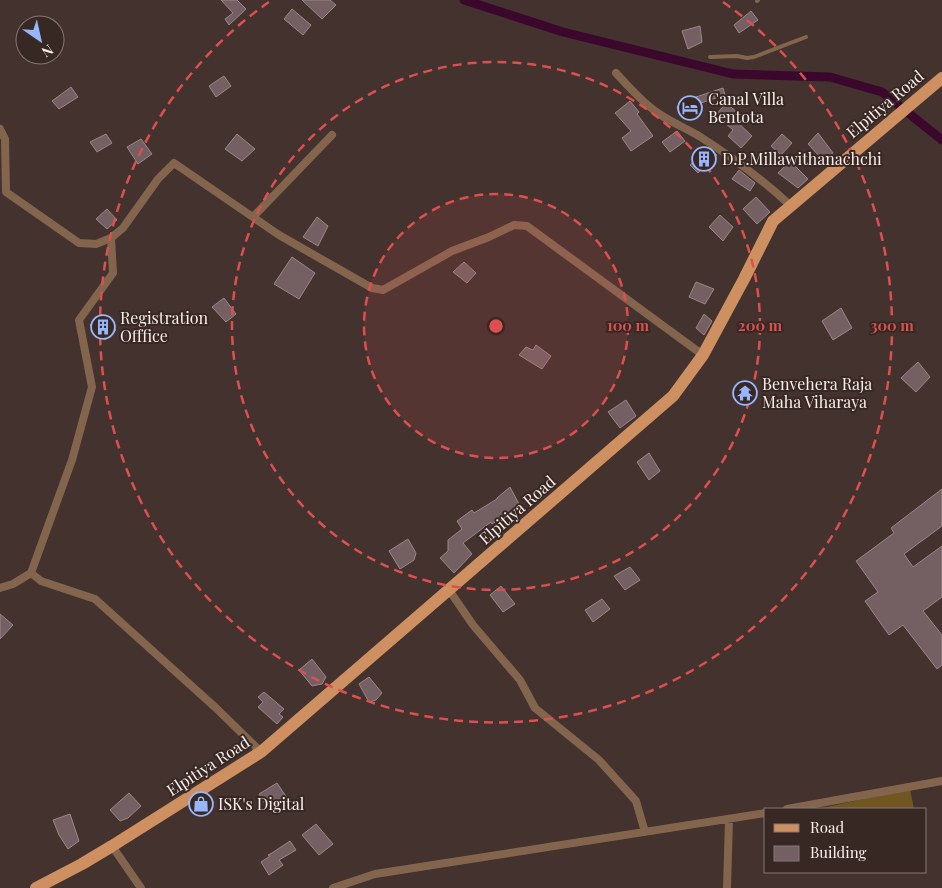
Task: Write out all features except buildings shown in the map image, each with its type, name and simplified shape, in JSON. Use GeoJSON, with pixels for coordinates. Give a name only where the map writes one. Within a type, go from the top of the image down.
{"type":"FeatureCollection","features":[{"type":"Feature","properties":{"kind":"main road","name":"Elpitiya Road"},"geometry":{"type":"LineString","coordinates":[[36,888],[112,846],[261,752],[673,396],[703,355],[773,221],[942,78]]}},
{"type":"Feature","properties":{"kind":"street"},"geometry":{"type":"LineString","coordinates":[[616,73],[637,96],[656,112],[732,157],[765,181],[791,206]]}},
{"type":"Feature","properties":{"kind":"street"},"geometry":{"type":"LineString","coordinates":[[0,129],[5,139],[6,192],[79,243],[96,244],[111,238],[130,219],[158,179],[174,163],[279,235],[372,288],[383,290],[452,251],[489,237],[514,224],[527,226],[703,355]]}},
{"type":"Feature","properties":{"kind":"street"},"geometry":{"type":"LineString","coordinates":[[253,217],[332,134]]}},
{"type":"Feature","properties":{"kind":"street"},"geometry":{"type":"LineString","coordinates":[[0,588],[13,584],[31,572],[72,460],[92,387],[79,320],[113,273],[111,238]]}},
{"type":"Feature","properties":{"kind":"street"},"geometry":{"type":"LineString","coordinates":[[31,572],[41,581],[95,599],[216,708],[261,752]]}},
{"type":"Feature","properties":{"kind":"street"},"geometry":{"type":"LineString","coordinates":[[449,590],[473,625],[520,680],[535,708],[599,760],[636,801],[645,832]]}},
{"type":"Feature","properties":{"kind":"street"},"geometry":{"type":"LineString","coordinates":[[793,808],[942,781]]}},
{"type":"Feature","properties":{"kind":"street"},"geometry":{"type":"LineString","coordinates":[[334,888],[375,874],[764,813]]}},
{"type":"Feature","properties":{"kind":"street"},"geometry":{"type":"LineString","coordinates":[[727,888],[730,820]]}},
{"type":"Feature","properties":{"kind":"street"},"geometry":{"type":"LineString","coordinates":[[112,846],[141,888]]}},
{"type":"Feature","properties":{"kind":"lane"},"geometry":{"type":"LineString","coordinates":[[710,57],[754,57],[806,37]]}},
{"type":"Feature","properties":{"kind":"shaded area"},"geometry":{"type":"Polygon","coordinates":[[[910,789],[914,808],[822,808],[910,789]]]}},
{"type":"Feature","properties":{"kind":"waterway"},"geometry":{"type":"LineString","coordinates":[[464,0],[563,32],[733,74],[830,77],[882,92],[942,140]]}},
{"type":"Feature","properties":{"kind":"place","name":"Canal Villa Bentota"},"geometry":{"type":"Point","coordinates":[690,108]}},
{"type":"Feature","properties":{"kind":"place","name":"D.P.Millawithanachchi"},"geometry":{"type":"Point","coordinates":[704,159]}},
{"type":"Feature","properties":{"kind":"place","name":"Registration Offfice"},"geometry":{"type":"Point","coordinates":[103,327]}},
{"type":"Feature","properties":{"kind":"place","name":"Benvehera Raja Maha Viharaya"},"geometry":{"type":"Point","coordinates":[745,393]}},
{"type":"Feature","properties":{"kind":"place","name":"ISK's Digital"},"geometry":{"type":"Point","coordinates":[201,804]}}]}
